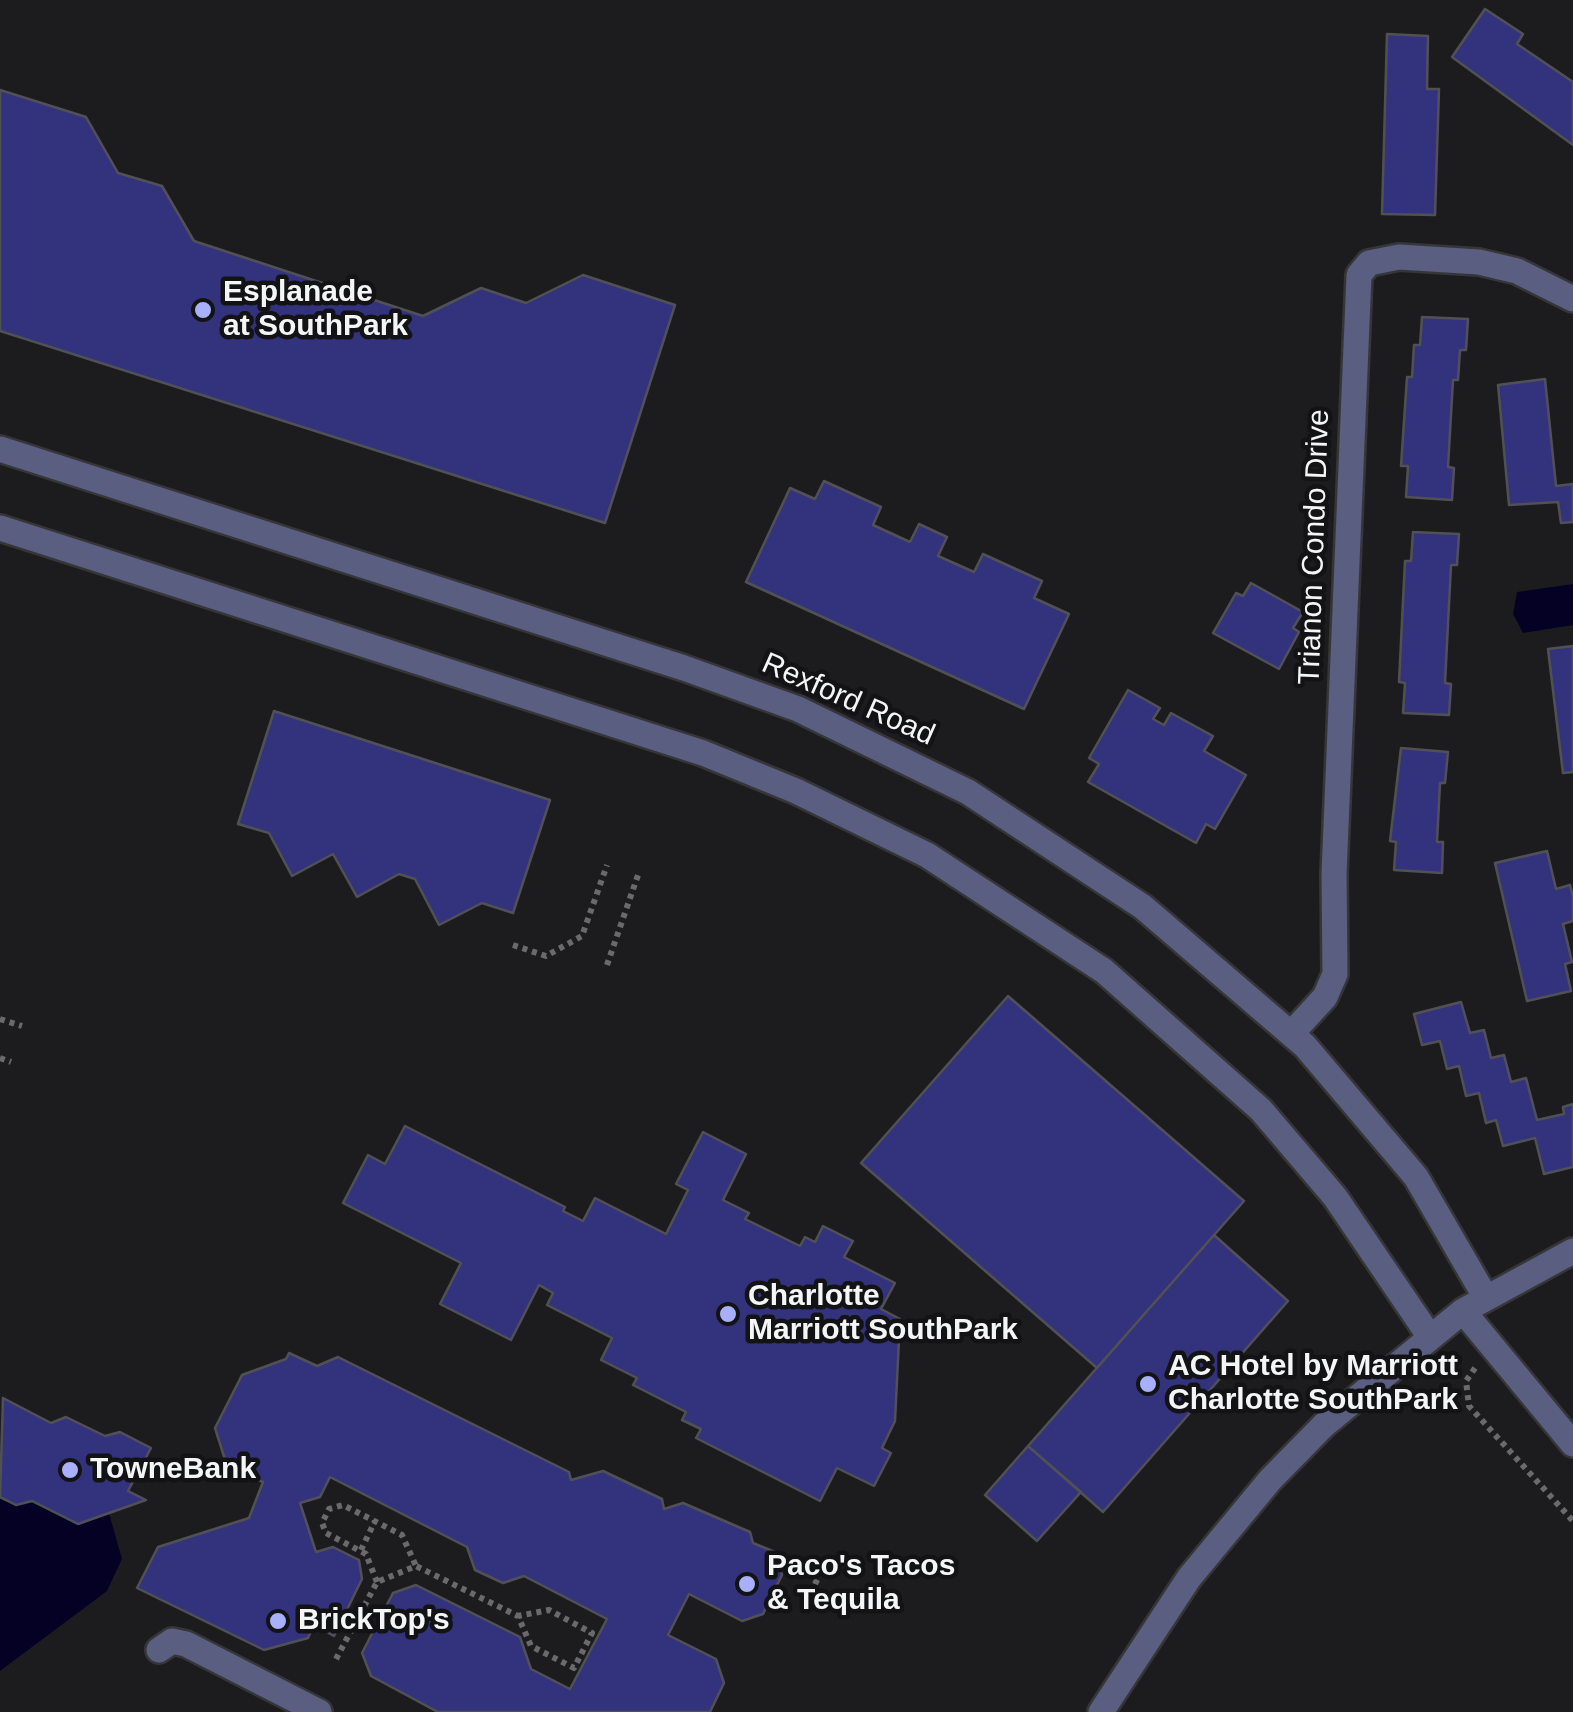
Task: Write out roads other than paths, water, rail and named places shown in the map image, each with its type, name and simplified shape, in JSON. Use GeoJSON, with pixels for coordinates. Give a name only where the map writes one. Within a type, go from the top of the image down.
{"type":"FeatureCollection","features":[{"type":"Feature","properties":{"kind":"street","name":"Trianon Condo Drive"},"geometry":{"type":"LineString","coordinates":[[1291,1034],[1325,997],[1335,974],[1334,874],[1359,276],[1369,263],[1399,258],[1479,262],[1518,271],[1573,298]]}},
{"type":"Feature","properties":{"kind":"street","name":"Rexford Road"},"geometry":{"type":"LineString","coordinates":[[0,449],[600,639],[798,709],[980,800],[1095,872],[1187,940],[1291,1034],[1393,1146],[1458,1244],[1474,1304],[1573,1444]]}},
{"type":"Feature","properties":{"kind":"street"},"geometry":{"type":"LineString","coordinates":[[0,528],[702,753],[796,790],[927,855],[1104,971],[1262,1110],[1335,1196],[1430,1337]]}},
{"type":"Feature","properties":{"kind":"street"},"geometry":{"type":"LineString","coordinates":[[1101,1712],[1159,1619],[1270,1480],[1324,1425],[1474,1304],[1573,1251]]}},
{"type":"Feature","properties":{"kind":"street"},"geometry":{"type":"LineString","coordinates":[[159,1650],[172,1641],[186,1644],[319,1712]]}},
{"type":"Feature","properties":{"kind":"water"},"geometry":{"type":"Polygon","coordinates":[[[1573,584],[1573,625],[1523,633],[1513,614],[1517,592],[1573,584]]]}},
{"type":"Feature","properties":{"kind":"water"},"geometry":{"type":"Polygon","coordinates":[[[0,1497],[16,1505],[32,1501],[78,1524],[109,1513],[122,1559],[107,1591],[0,1671],[0,1497]]]}},
{"type":"Feature","properties":{"kind":"place","name":"Esplanade at SouthPark"},"geometry":{"type":"Point","coordinates":[203,310]}},
{"type":"Feature","properties":{"kind":"place","name":"Charlotte Marriott SouthPark"},"geometry":{"type":"Point","coordinates":[728,1314]}},
{"type":"Feature","properties":{"kind":"place","name":"AC Hotel by Marriott Charlotte SouthPark"},"geometry":{"type":"Point","coordinates":[1148,1384]}},
{"type":"Feature","properties":{"kind":"place","name":"TowneBank"},"geometry":{"type":"Point","coordinates":[70,1470]}},
{"type":"Feature","properties":{"kind":"place","name":"Paco's Tacos & Tequila"},"geometry":{"type":"Point","coordinates":[747,1584]}},
{"type":"Feature","properties":{"kind":"place","name":"BrickTop's"},"geometry":{"type":"Point","coordinates":[278,1621]}}]}
